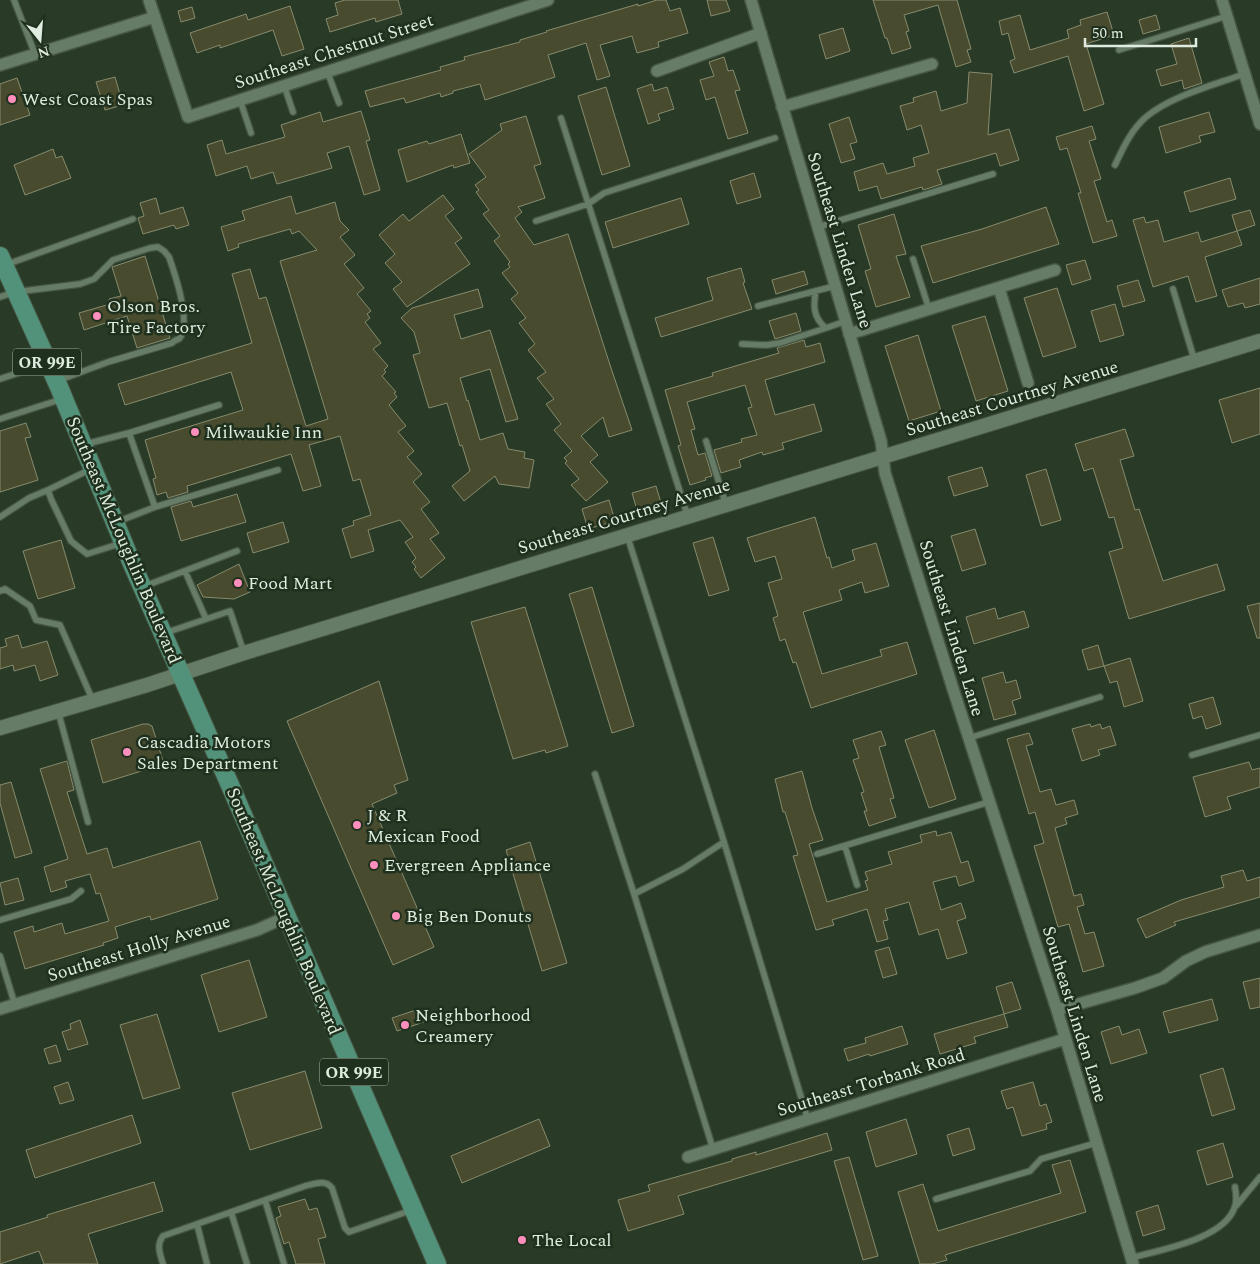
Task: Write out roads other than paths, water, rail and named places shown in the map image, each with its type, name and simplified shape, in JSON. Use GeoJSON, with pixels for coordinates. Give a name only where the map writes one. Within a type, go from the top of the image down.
{"type":"FeatureCollection","features":[{"type":"Feature","properties":{"kind":"main road","name":"Southeast McLoughlin Boulevard"},"geometry":{"type":"LineString","coordinates":[[2,261],[8,295],[48,364],[56,382],[123,542],[437,1264]]}},
{"type":"Feature","properties":{"kind":"street"},"geometry":{"type":"LineString","coordinates":[[0,66],[154,17],[149,0]]}},
{"type":"Feature","properties":{"kind":"street","name":"Southeast Chestnut Street"},"geometry":{"type":"LineString","coordinates":[[154,17],[188,117],[548,0]]}},
{"type":"Feature","properties":{"kind":"street","name":"Southeast Linden Lane"},"geometry":{"type":"LineString","coordinates":[[751,0],[882,441],[886,473],[989,802],[1057,1010],[1132,1261]]}},
{"type":"Feature","properties":{"kind":"street"},"geometry":{"type":"LineString","coordinates":[[1222,0],[1260,124]]}},
{"type":"Feature","properties":{"kind":"street"},"geometry":{"type":"LineString","coordinates":[[657,71],[761,34]]}},
{"type":"Feature","properties":{"kind":"street"},"geometry":{"type":"LineString","coordinates":[[782,108],[932,64]]}},
{"type":"Feature","properties":{"kind":"street"},"geometry":{"type":"LineString","coordinates":[[850,334],[1055,270]]}},
{"type":"Feature","properties":{"kind":"street"},"geometry":{"type":"LineString","coordinates":[[999,288],[1028,383]]}},
{"type":"Feature","properties":{"kind":"street","name":"Southeast Courtney Avenue"},"geometry":{"type":"LineString","coordinates":[[0,728],[1260,342]]}},
{"type":"Feature","properties":{"kind":"street","name":"Southeast Holly Avenue"},"geometry":{"type":"LineString","coordinates":[[0,1009],[257,930],[286,917]]}},
{"type":"Feature","properties":{"kind":"street"},"geometry":{"type":"LineString","coordinates":[[1057,1010],[1163,978],[1205,952],[1260,935]]}},
{"type":"Feature","properties":{"kind":"street","name":"Southeast Torbank Road"},"geometry":{"type":"LineString","coordinates":[[688,1157],[1065,1039]]}},
{"type":"Feature","properties":{"kind":"lane"},"geometry":{"type":"LineString","coordinates":[[14,0],[35,54]]}},
{"type":"Feature","properties":{"kind":"lane"},"geometry":{"type":"LineString","coordinates":[[1119,50],[1226,16]]}},
{"type":"Feature","properties":{"kind":"lane"},"geometry":{"type":"LineString","coordinates":[[328,71],[339,103]]}},
{"type":"Feature","properties":{"kind":"lane"},"geometry":{"type":"LineString","coordinates":[[1115,165],[1126,142],[1146,117],[1172,101],[1244,74]]}},
{"type":"Feature","properties":{"kind":"lane"},"geometry":{"type":"LineString","coordinates":[[284,85],[293,112]]}},
{"type":"Feature","properties":{"kind":"lane"},"geometry":{"type":"LineString","coordinates":[[240,100],[251,133]]}},
{"type":"Feature","properties":{"kind":"lane"},"geometry":{"type":"LineString","coordinates":[[561,118],[688,517]]}},
{"type":"Feature","properties":{"kind":"lane"},"geometry":{"type":"LineString","coordinates":[[536,221],[588,204],[604,193],[776,138]]}},
{"type":"Feature","properties":{"kind":"lane"},"geometry":{"type":"LineString","coordinates":[[818,227],[993,174]]}},
{"type":"Feature","properties":{"kind":"lane"},"geometry":{"type":"LineString","coordinates":[[2,261],[133,220]]}},
{"type":"Feature","properties":{"kind":"lane"},"geometry":{"type":"LineString","coordinates":[[8,295],[80,284],[94,279],[113,260],[150,248],[158,247],[169,257],[181,301],[183,316],[181,333],[178,339],[172,343],[108,362],[56,382]]}},
{"type":"Feature","properties":{"kind":"lane"},"geometry":{"type":"LineString","coordinates":[[914,259],[929,309]]}},
{"type":"Feature","properties":{"kind":"lane"},"geometry":{"type":"LineString","coordinates":[[758,306],[835,286]]}},
{"type":"Feature","properties":{"kind":"lane"},"geometry":{"type":"LineString","coordinates":[[1173,289],[1195,362]]}},
{"type":"Feature","properties":{"kind":"lane"},"geometry":{"type":"LineString","coordinates":[[816,291],[814,313],[826,328]]}},
{"type":"Feature","properties":{"kind":"lane"},"geometry":{"type":"LineString","coordinates":[[742,344],[767,345],[780,343],[846,321]]}},
{"type":"Feature","properties":{"kind":"lane"},"geometry":{"type":"LineString","coordinates":[[0,379],[48,364]]}},
{"type":"Feature","properties":{"kind":"lane"},"geometry":{"type":"LineString","coordinates":[[0,419],[63,399]]}},
{"type":"Feature","properties":{"kind":"lane"},"geometry":{"type":"LineString","coordinates":[[82,444],[129,433],[218,406]]}},
{"type":"Feature","properties":{"kind":"lane"},"geometry":{"type":"LineString","coordinates":[[129,433],[155,507]]}},
{"type":"Feature","properties":{"kind":"lane"},"geometry":{"type":"LineString","coordinates":[[706,441],[726,505]]}},
{"type":"Feature","properties":{"kind":"lane"},"geometry":{"type":"LineString","coordinates":[[0,517],[29,498],[92,468]]}},
{"type":"Feature","properties":{"kind":"lane"},"geometry":{"type":"LineString","coordinates":[[115,523],[155,507],[278,470]]}},
{"type":"Feature","properties":{"kind":"lane"},"geometry":{"type":"LineString","coordinates":[[48,490],[71,541],[87,554],[123,542]]}},
{"type":"Feature","properties":{"kind":"lane"},"geometry":{"type":"LineString","coordinates":[[627,536],[724,842],[808,1120]]}},
{"type":"Feature","properties":{"kind":"lane"},"geometry":{"type":"LineString","coordinates":[[143,587],[237,551]]}},
{"type":"Feature","properties":{"kind":"lane"},"geometry":{"type":"LineString","coordinates":[[186,571],[206,619]]}},
{"type":"Feature","properties":{"kind":"lane"},"geometry":{"type":"LineString","coordinates":[[0,591],[5,589],[30,606],[36,620],[60,625],[93,701]]}},
{"type":"Feature","properties":{"kind":"lane"},"geometry":{"type":"LineString","coordinates":[[163,634],[230,611],[244,653]]}},
{"type":"Feature","properties":{"kind":"lane"},"geometry":{"type":"LineString","coordinates":[[969,738],[1100,697]]}},
{"type":"Feature","properties":{"kind":"lane"},"geometry":{"type":"LineString","coordinates":[[58,710],[88,822]]}},
{"type":"Feature","properties":{"kind":"lane"},"geometry":{"type":"LineString","coordinates":[[1192,755],[1260,734]]}},
{"type":"Feature","properties":{"kind":"lane"},"geometry":{"type":"LineString","coordinates":[[595,774],[713,1150]]}},
{"type":"Feature","properties":{"kind":"lane"},"geometry":{"type":"LineString","coordinates":[[817,854],[989,802]]}},
{"type":"Feature","properties":{"kind":"lane"},"geometry":{"type":"LineString","coordinates":[[634,894],[683,869],[724,842]]}},
{"type":"Feature","properties":{"kind":"lane"},"geometry":{"type":"LineString","coordinates":[[845,846],[857,885]]}},
{"type":"Feature","properties":{"kind":"lane"},"geometry":{"type":"LineString","coordinates":[[0,920],[71,899],[81,891]]}},
{"type":"Feature","properties":{"kind":"lane"},"geometry":{"type":"LineString","coordinates":[[0,956],[15,1005]]}},
{"type":"Feature","properties":{"kind":"lane"},"geometry":{"type":"LineString","coordinates":[[936,1200],[1030,1171],[1041,1159],[1096,1143]]}},
{"type":"Feature","properties":{"kind":"lane"},"geometry":{"type":"LineString","coordinates":[[1132,1261],[1200,1237],[1214,1230],[1226,1221],[1260,1177]]}},
{"type":"Feature","properties":{"kind":"lane"},"geometry":{"type":"LineString","coordinates":[[163,1264],[159,1253],[159,1241],[163,1236],[305,1186],[324,1182],[329,1183],[349,1232],[414,1210]]}},
{"type":"Feature","properties":{"kind":"lane"},"geometry":{"type":"LineString","coordinates":[[1236,1187],[1236,1206]]}},
{"type":"Feature","properties":{"kind":"lane"},"geometry":{"type":"LineString","coordinates":[[265,1200],[284,1264]]}},
{"type":"Feature","properties":{"kind":"lane"},"geometry":{"type":"LineString","coordinates":[[231,1212],[247,1264]]}},
{"type":"Feature","properties":{"kind":"lane"},"geometry":{"type":"LineString","coordinates":[[197,1224],[207,1264]]}},
{"type":"Feature","properties":{"kind":"place","name":"West Coast Spas"},"geometry":{"type":"Point","coordinates":[12,99]}},
{"type":"Feature","properties":{"kind":"place","name":"Olson Bros. Tire Factory"},"geometry":{"type":"Point","coordinates":[97,316]}},
{"type":"Feature","properties":{"kind":"place","name":"Milwaukie Inn"},"geometry":{"type":"Point","coordinates":[195,432]}},
{"type":"Feature","properties":{"kind":"place","name":"Food Mart"},"geometry":{"type":"Point","coordinates":[238,583]}},
{"type":"Feature","properties":{"kind":"place","name":"Cascadia Motors Sales Department"},"geometry":{"type":"Point","coordinates":[127,752]}},
{"type":"Feature","properties":{"kind":"place","name":"J & R Mexican Food"},"geometry":{"type":"Point","coordinates":[357,825]}},
{"type":"Feature","properties":{"kind":"place","name":"Evergreen Appliance"},"geometry":{"type":"Point","coordinates":[374,865]}},
{"type":"Feature","properties":{"kind":"place","name":"Big Ben Donuts"},"geometry":{"type":"Point","coordinates":[396,916]}},
{"type":"Feature","properties":{"kind":"place","name":"Neighborhood Creamery"},"geometry":{"type":"Point","coordinates":[405,1025]}},
{"type":"Feature","properties":{"kind":"place","name":"The Local"},"geometry":{"type":"Point","coordinates":[522,1240]}}]}
